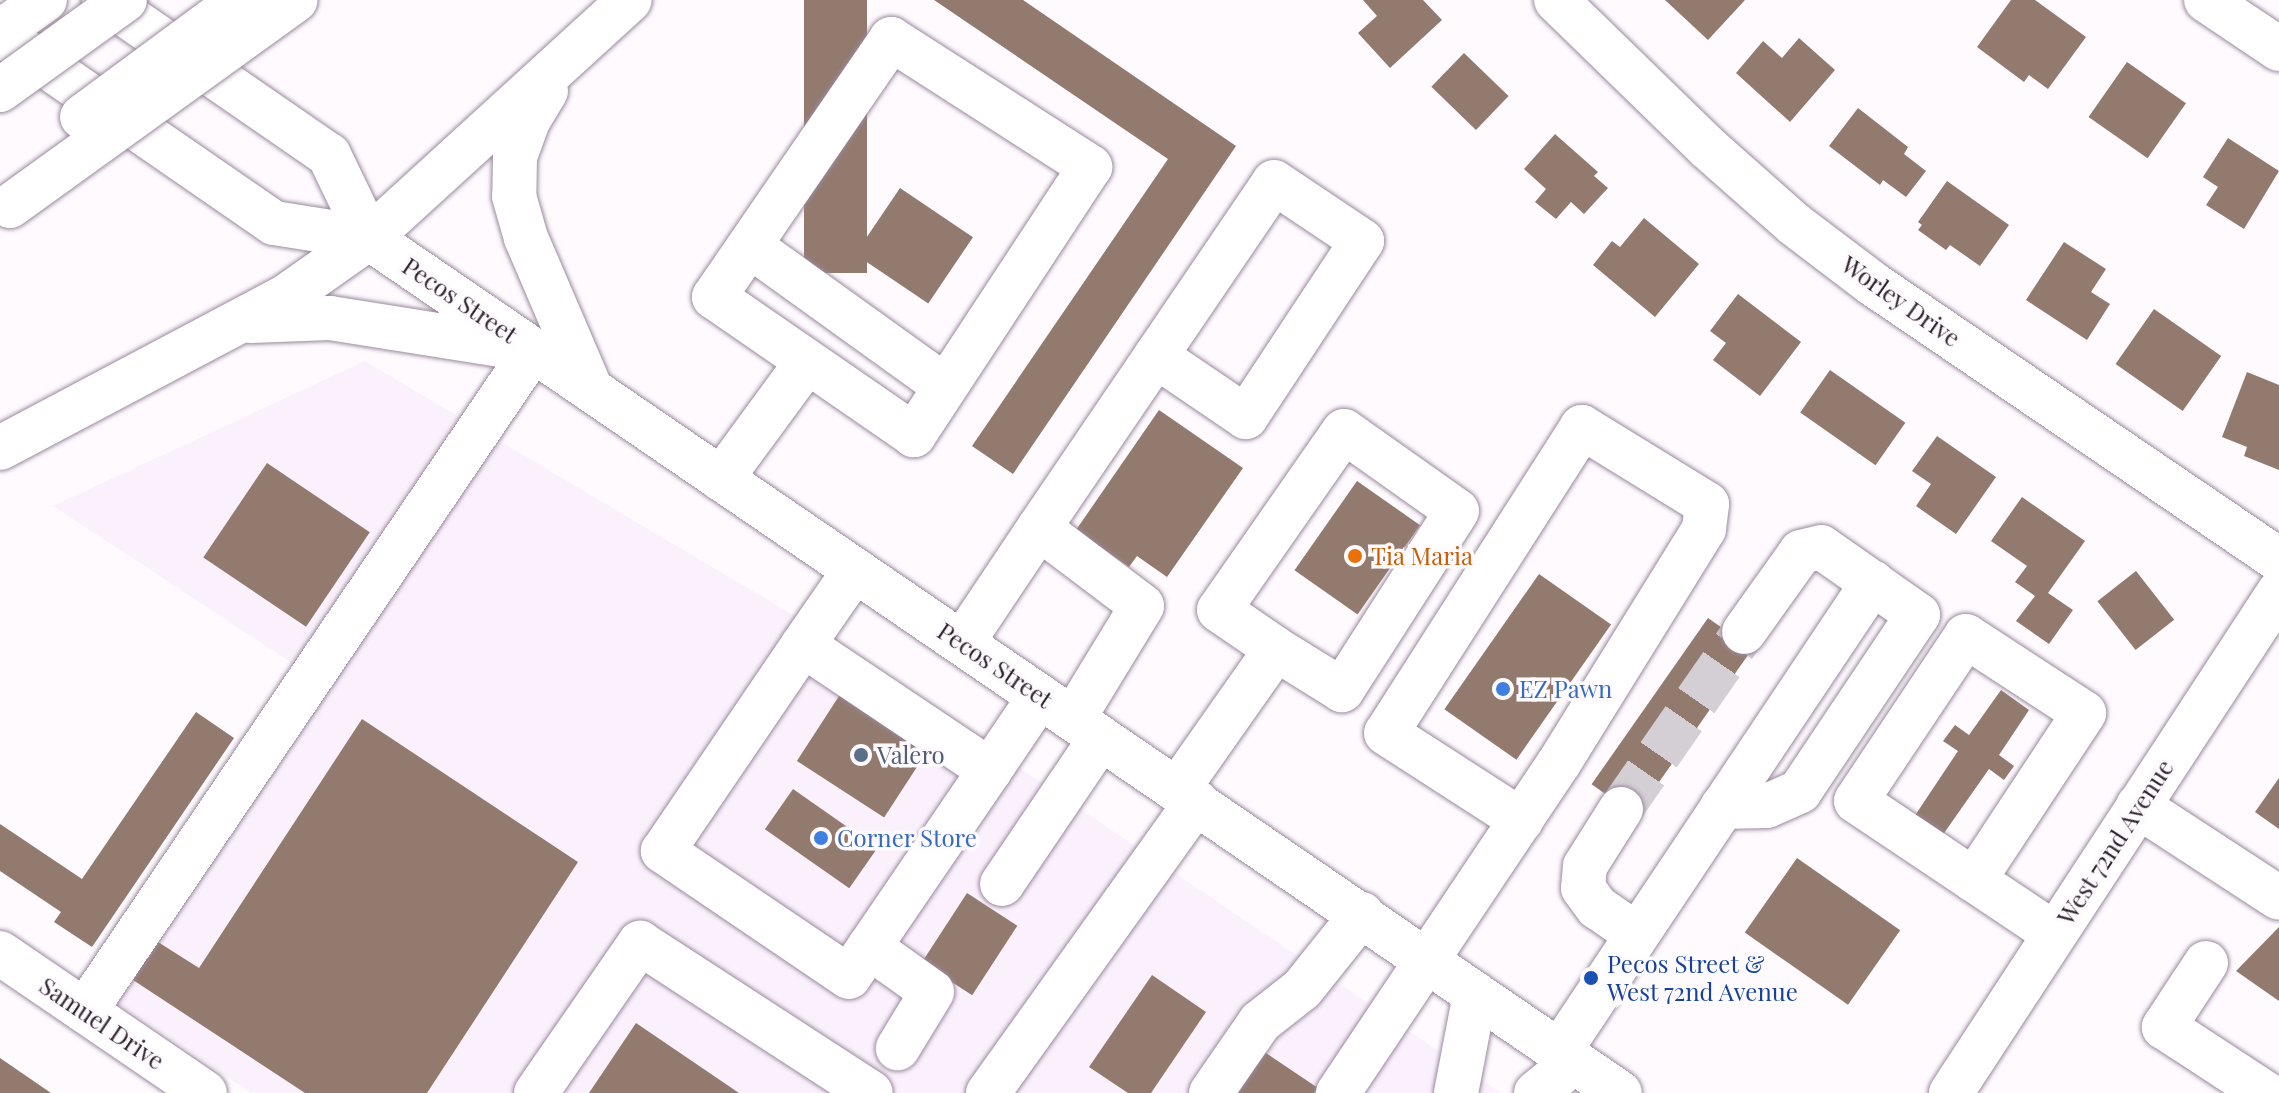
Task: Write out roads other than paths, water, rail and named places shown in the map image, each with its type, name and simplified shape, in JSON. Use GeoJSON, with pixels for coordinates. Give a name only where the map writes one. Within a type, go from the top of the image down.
{"type":"FeatureCollection","features":[{"type":"Feature","properties":{"kind":"main road"},"geometry":{"type":"LineString","coordinates":[[0,33],[45,0]]}},
{"type":"Feature","properties":{"kind":"main road","name":"Pecos Street"},"geometry":{"type":"LineString","coordinates":[[104,0],[329,155],[369,238]]}},
{"type":"Feature","properties":{"kind":"main road"},"geometry":{"type":"LineString","coordinates":[[0,90],[125,0]]}},
{"type":"Feature","properties":{"kind":"main road"},"geometry":{"type":"LineString","coordinates":[[3,199],[240,0]]}},
{"type":"Feature","properties":{"kind":"main road"},"geometry":{"type":"LineString","coordinates":[[3,199],[296,0]]}},
{"type":"Feature","properties":{"kind":"main road"},"geometry":{"type":"LineString","coordinates":[[0,448],[285,297],[369,238],[630,0]]}},
{"type":"Feature","properties":{"kind":"main road","name":"Worley Drive"},"geometry":{"type":"LineString","coordinates":[[1556,0],[1696,136],[1805,232],[1873,284],[2279,560]]}},
{"type":"Feature","properties":{"kind":"main road"},"geometry":{"type":"LineString","coordinates":[[2206,0],[2279,49]]}},
{"type":"Feature","properties":{"kind":"main road","name":"Pecos Street"},"geometry":{"type":"LineString","coordinates":[[0,33],[274,223],[369,238],[1620,1093]]}},
{"type":"Feature","properties":{"kind":"main road"},"geometry":{"type":"LineString","coordinates":[[891,39],[1090,167],[914,435],[714,297],[750,246],[891,39]]}},
{"type":"Feature","properties":{"kind":"main road"},"geometry":{"type":"LineString","coordinates":[[571,57],[538,103],[520,139],[515,157],[514,196],[526,238],[591,390]]}},
{"type":"Feature","properties":{"kind":"main road"},"geometry":{"type":"LineString","coordinates":[[962,643],[1039,528],[1274,182],[1362,241],[1246,417],[1156,356]]}},
{"type":"Feature","properties":{"kind":"main road"},"geometry":{"type":"LineString","coordinates":[[750,246],[945,386]]}},
{"type":"Feature","properties":{"kind":"main road"},"geometry":{"type":"LineString","coordinates":[[85,1011],[533,350],[345,319],[301,317],[240,322]]}},
{"type":"Feature","properties":{"kind":"main road"},"geometry":{"type":"LineString","coordinates":[[721,479],[807,362]]}},
{"type":"Feature","properties":{"kind":"main road"},"geometry":{"type":"LineString","coordinates":[[1338,1093],[1521,820],[1704,529],[1707,504],[1582,427],[1386,733],[1521,820]]}},
{"type":"Feature","properties":{"kind":"main road"},"geometry":{"type":"LineString","coordinates":[[1344,431],[1457,511],[1342,690],[1276,649],[1219,610],[1344,431]]}},
{"type":"Feature","properties":{"kind":"main road"},"geometry":{"type":"LineString","coordinates":[[1002,884],[1072,718],[1142,606],[1039,528]]}},
{"type":"Feature","properties":{"kind":"main road"},"geometry":{"type":"LineString","coordinates":[[1536,1093],[1566,1057],[1636,934],[1722,807],[1767,806],[1800,791],[1918,615],[1821,547],[1801,552],[1744,632]]}},
{"type":"Feature","properties":{"kind":"main road"},"geometry":{"type":"LineString","coordinates":[[855,570],[663,851],[849,977],[990,770],[1072,718]]}},
{"type":"Feature","properties":{"kind":"main road","name":"West 72nd Avenue"},"geometry":{"type":"LineString","coordinates":[[1951,1093],[2279,592]]}},
{"type":"Feature","properties":{"kind":"main road"},"geometry":{"type":"LineString","coordinates":[[1974,880],[2084,713],[1966,636],[1856,801],[1974,880],[2055,934]]}},
{"type":"Feature","properties":{"kind":"main road"},"geometry":{"type":"LineString","coordinates":[[803,645],[990,770]]}},
{"type":"Feature","properties":{"kind":"main road"},"geometry":{"type":"LineString","coordinates":[[988,1093],[1187,796],[1276,649]]}},
{"type":"Feature","properties":{"kind":"main road"},"geometry":{"type":"LineString","coordinates":[[2138,806],[2279,898]]}},
{"type":"Feature","properties":{"kind":"main road"},"geometry":{"type":"LineString","coordinates":[[1621,809],[1585,866],[1583,888],[1597,907],[1636,934]]}},
{"type":"Feature","properties":{"kind":"main road"},"geometry":{"type":"LineString","coordinates":[[1211,1093],[1260,1022],[1302,989],[1362,914]]}},
{"type":"Feature","properties":{"kind":"main road"},"geometry":{"type":"LineString","coordinates":[[536,1093],[640,943],[871,1093]]}},
{"type":"Feature","properties":{"kind":"main road"},"geometry":{"type":"LineString","coordinates":[[869,947],[932,992],[898,1048]]}},
{"type":"Feature","properties":{"kind":"main road","name":"Samuel Drive"},"geometry":{"type":"LineString","coordinates":[[0,953],[205,1093]]}},
{"type":"Feature","properties":{"kind":"main road"},"geometry":{"type":"LineString","coordinates":[[2206,963],[2164,1027],[2265,1093]]}},
{"type":"Feature","properties":{"kind":"main road"},"geometry":{"type":"LineString","coordinates":[[1456,1093],[1475,994]]}},
{"type":"Feature","properties":{"kind":"tunnel"},"geometry":{"type":"LineString","coordinates":[[1621,809],[1744,632]]}},
{"type":"Feature","properties":{"kind":"place","name":"Tia Maria"},"geometry":{"type":"Point","coordinates":[1355,556]}},
{"type":"Feature","properties":{"kind":"place","name":"EZ Pawn"},"geometry":{"type":"Point","coordinates":[1503,689]}},
{"type":"Feature","properties":{"kind":"place","name":"Valero"},"geometry":{"type":"Point","coordinates":[861,755]}},
{"type":"Feature","properties":{"kind":"place","name":"Corner Store"},"geometry":{"type":"Point","coordinates":[821,838]}},
{"type":"Feature","properties":{"kind":"place","name":"Pecos Street & West 72nd Avenue"},"geometry":{"type":"Point","coordinates":[1591,978]}}]}
